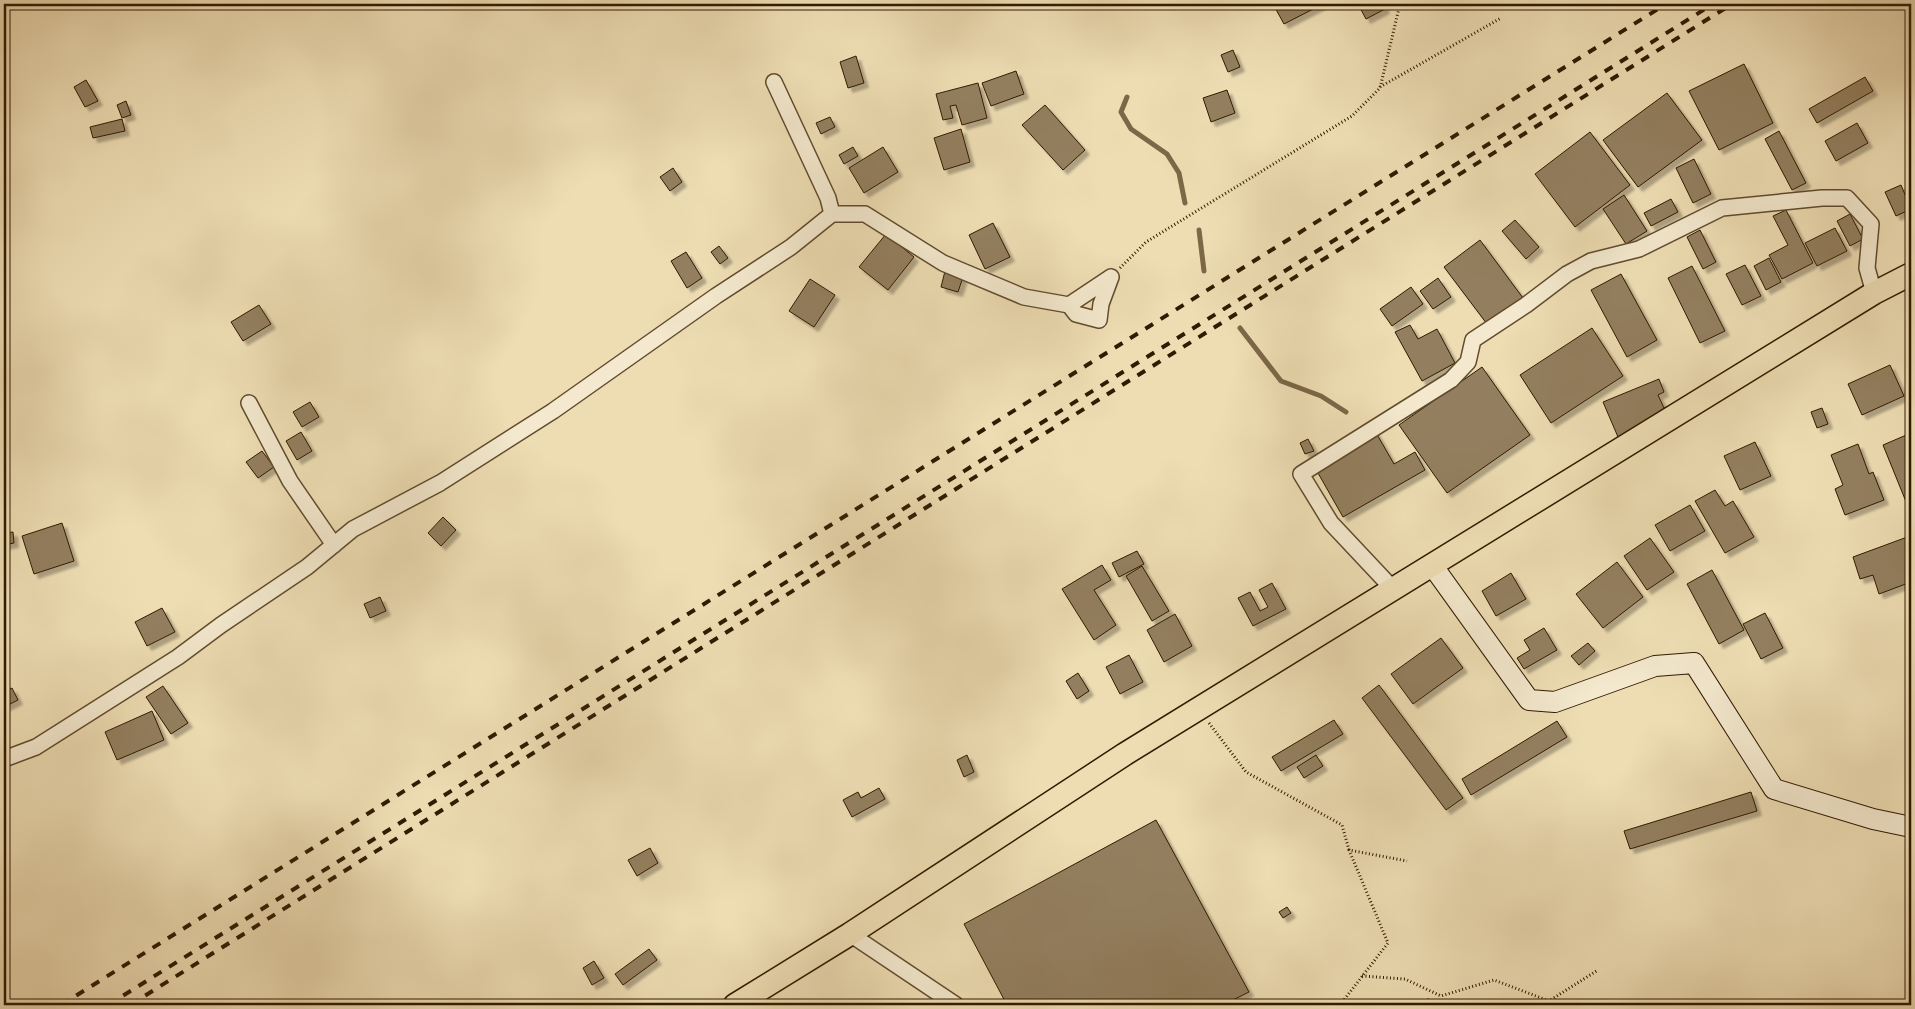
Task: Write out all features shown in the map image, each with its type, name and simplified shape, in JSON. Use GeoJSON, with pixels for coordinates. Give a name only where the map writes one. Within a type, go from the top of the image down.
{"type":"FeatureCollection","features":[{"type":"Feature","properties":{"kind":"main road"},"geometry":{"type":"LineString","coordinates":[[735,1005],[850,934],[1199,708],[1874,293],[1911,274]]}},
{"type":"Feature","properties":{"kind":"street"},"geometry":{"type":"LineString","coordinates":[[774,82],[828,198],[832,214]]}},
{"type":"Feature","properties":{"kind":"street"},"geometry":{"type":"LineString","coordinates":[[1393,589],[1331,523],[1301,474],[1451,380],[1468,362],[1473,340],[1526,305],[1567,274],[1591,261],[1639,249],[1722,208],[1822,198],[1847,198],[1871,224],[1867,268],[1874,293]]}},
{"type":"Feature","properties":{"kind":"street"},"geometry":{"type":"LineString","coordinates":[[4,759],[36,747],[178,657],[221,624],[307,567],[353,529],[440,482],[553,411],[716,296],[791,247],[832,214],[865,214],[943,263],[1024,297],[1069,304],[1111,276]]}},
{"type":"Feature","properties":{"kind":"street"},"geometry":{"type":"LineString","coordinates":[[1069,304],[1076,314],[1099,320],[1101,304],[1111,276]]}},
{"type":"Feature","properties":{"kind":"street"},"geometry":{"type":"LineString","coordinates":[[249,403],[290,481],[334,545]]}},
{"type":"Feature","properties":{"kind":"street"},"geometry":{"type":"LineString","coordinates":[[1432,565],[1528,700],[1555,702],[1656,666],[1694,663],[1774,789],[1873,819],[1911,827]]}},
{"type":"Feature","properties":{"kind":"street"},"geometry":{"type":"LineString","coordinates":[[850,934],[956,1005]]}},
{"type":"Feature","properties":{"kind":"path"},"geometry":{"type":"LineString","coordinates":[[1380,88],[1400,4]]}},
{"type":"Feature","properties":{"kind":"path"},"geometry":{"type":"LineString","coordinates":[[1111,276],[1146,242],[1352,116],[1380,88],[1502,18]]}},
{"type":"Feature","properties":{"kind":"path"},"geometry":{"type":"LineString","coordinates":[[1199,708],[1246,772],[1342,825],[1349,850],[1388,943],[1340,1005]]}},
{"type":"Feature","properties":{"kind":"path"},"geometry":{"type":"LineString","coordinates":[[1349,850],[1407,862]]}},
{"type":"Feature","properties":{"kind":"path"},"geometry":{"type":"LineString","coordinates":[[1362,976],[1405,979],[1441,996],[1494,980],[1549,1001],[1598,970]]}},
{"type":"Feature","properties":{"kind":"path"},"geometry":{"type":"LineString","coordinates":[[1427,998],[1432,1005]]}},
{"type":"Feature","properties":{"kind":"building"},"geometry":{"type":"Polygon","coordinates":[[[1273,4],[1320,4],[1321,5],[1284,24],[1273,4]]]}},
{"type":"Feature","properties":{"kind":"building"},"geometry":{"type":"Polygon","coordinates":[[[1358,4],[1383,4],[1385,9],[1366,19],[1358,4]]]}},
{"type":"Feature","properties":{"kind":"building"},"geometry":{"type":"Polygon","coordinates":[[[1233,50],[1240,67],[1228,72],[1221,55],[1233,50]]]}},
{"type":"Feature","properties":{"kind":"building"},"geometry":{"type":"Polygon","coordinates":[[[856,56],[864,83],[848,88],[840,62],[856,56]]]}},
{"type":"Feature","properties":{"kind":"building"},"geometry":{"type":"Polygon","coordinates":[[[1744,64],[1773,123],[1719,150],[1689,91],[1744,64]]]}},
{"type":"Feature","properties":{"kind":"building"},"geometry":{"type":"Polygon","coordinates":[[[1016,71],[1024,94],[991,106],[982,83],[1016,71]]]}},
{"type":"Feature","properties":{"kind":"building"},"geometry":{"type":"Polygon","coordinates":[[[1865,77],[1873,91],[1817,123],[1809,109],[1865,77]]]}},
{"type":"Feature","properties":{"kind":"building"},"geometry":{"type":"Polygon","coordinates":[[[86,80],[98,101],[85,107],[74,87],[86,80]]]}},
{"type":"Feature","properties":{"kind":"building"},"geometry":{"type":"Polygon","coordinates":[[[978,83],[987,118],[962,125],[956,105],[950,106],[953,118],[943,120],[936,94],[978,83]]]}},
{"type":"Feature","properties":{"kind":"building"},"geometry":{"type":"Polygon","coordinates":[[[1227,90],[1235,113],[1211,122],[1203,98],[1227,90]]]}},
{"type":"Feature","properties":{"kind":"building"},"geometry":{"type":"Polygon","coordinates":[[[1667,93],[1702,140],[1638,187],[1603,140],[1667,93]]]}},
{"type":"Feature","properties":{"kind":"building"},"geometry":{"type":"Polygon","coordinates":[[[126,101],[131,115],[122,118],[117,105],[126,101]]]}},
{"type":"Feature","properties":{"kind":"building"},"geometry":{"type":"Polygon","coordinates":[[[1045,105],[1085,150],[1063,170],[1022,125],[1045,105]]]}},
{"type":"Feature","properties":{"kind":"building"},"geometry":{"type":"Polygon","coordinates":[[[830,117],[835,127],[821,134],[816,123],[830,117]]]}},
{"type":"Feature","properties":{"kind":"building"},"geometry":{"type":"Polygon","coordinates":[[[122,119],[125,131],[93,138],[90,127],[122,119]]]}},
{"type":"Feature","properties":{"kind":"building"},"geometry":{"type":"Polygon","coordinates":[[[1857,123],[1868,143],[1836,161],[1825,141],[1857,123]]]}},
{"type":"Feature","properties":{"kind":"building"},"geometry":{"type":"Polygon","coordinates":[[[961,129],[970,162],[944,170],[934,138],[961,129]]]}},
{"type":"Feature","properties":{"kind":"building"},"geometry":{"type":"Polygon","coordinates":[[[1779,131],[1806,183],[1792,190],[1765,139],[1779,131]]]}},
{"type":"Feature","properties":{"kind":"building"},"geometry":{"type":"Polygon","coordinates":[[[1590,132],[1630,185],[1575,227],[1535,174],[1590,132]]]}},
{"type":"Feature","properties":{"kind":"building"},"geometry":{"type":"Polygon","coordinates":[[[853,147],[858,156],[844,164],[839,155],[853,147]]]}},
{"type":"Feature","properties":{"kind":"building"},"geometry":{"type":"Polygon","coordinates":[[[883,147],[898,172],[864,193],[849,168],[883,147]]]}},
{"type":"Feature","properties":{"kind":"building"},"geometry":{"type":"Polygon","coordinates":[[[1694,159],[1711,194],[1693,203],[1676,168],[1694,159]]]}},
{"type":"Feature","properties":{"kind":"building"},"geometry":{"type":"Polygon","coordinates":[[[673,168],[682,182],[670,191],[660,177],[673,168]]]}},
{"type":"Feature","properties":{"kind":"building"},"geometry":{"type":"Polygon","coordinates":[[[1901,185],[1911,209],[1896,216],[1885,192],[1901,185]]]}},
{"type":"Feature","properties":{"kind":"building"},"geometry":{"type":"Polygon","coordinates":[[[1624,195],[1647,231],[1626,244],[1603,209],[1624,195]]]}},
{"type":"Feature","properties":{"kind":"building"},"geometry":{"type":"Polygon","coordinates":[[[1671,199],[1678,212],[1651,226],[1644,213],[1671,199]]]}},
{"type":"Feature","properties":{"kind":"building"},"geometry":{"type":"Polygon","coordinates":[[[1786,210],[1813,263],[1782,279],[1769,255],[1788,245],[1773,216],[1786,210]]]}},
{"type":"Feature","properties":{"kind":"building"},"geometry":{"type":"Polygon","coordinates":[[[1850,214],[1863,239],[1850,246],[1837,221],[1850,214]]]}},
{"type":"Feature","properties":{"kind":"building"},"geometry":{"type":"Polygon","coordinates":[[[1515,220],[1539,247],[1526,259],[1502,231],[1515,220]]]}},
{"type":"Feature","properties":{"kind":"building"},"geometry":{"type":"Polygon","coordinates":[[[993,223],[1010,257],[985,269],[969,235],[993,223]]]}},
{"type":"Feature","properties":{"kind":"building"},"geometry":{"type":"Polygon","coordinates":[[[1835,228],[1847,251],[1817,266],[1805,243],[1835,228]]]}},
{"type":"Feature","properties":{"kind":"building"},"geometry":{"type":"Polygon","coordinates":[[[1700,230],[1716,262],[1703,269],[1687,237],[1700,230]]]}},
{"type":"Feature","properties":{"kind":"building"},"geometry":{"type":"Polygon","coordinates":[[[886,234],[914,257],[888,290],[859,267],[886,234]]]}},
{"type":"Feature","properties":{"kind":"building"},"geometry":{"type":"Polygon","coordinates":[[[1480,240],[1523,298],[1487,324],[1444,267],[1480,240]]]}},
{"type":"Feature","properties":{"kind":"building"},"geometry":{"type":"Polygon","coordinates":[[[719,246],[728,258],[720,264],[711,252],[719,246]]]}},
{"type":"Feature","properties":{"kind":"building"},"geometry":{"type":"Polygon","coordinates":[[[686,252],[702,278],[687,288],[671,261],[686,252]]]}},
{"type":"Feature","properties":{"kind":"building"},"geometry":{"type":"Polygon","coordinates":[[[1769,258],[1781,282],[1766,290],[1754,266],[1769,258]]]}},
{"type":"Feature","properties":{"kind":"building"},"geometry":{"type":"Polygon","coordinates":[[[1745,265],[1761,296],[1742,305],[1726,274],[1745,265]]]}},
{"type":"Feature","properties":{"kind":"building"},"geometry":{"type":"Polygon","coordinates":[[[1692,266],[1725,331],[1700,343],[1668,278],[1692,266]]]}},
{"type":"Feature","properties":{"kind":"building"},"geometry":{"type":"Polygon","coordinates":[[[945,271],[963,277],[958,292],[941,287],[945,271]]]}},
{"type":"Feature","properties":{"kind":"building"},"geometry":{"type":"Polygon","coordinates":[[[1621,274],[1657,340],[1627,357],[1591,290],[1621,274]]]}},
{"type":"Feature","properties":{"kind":"building"},"geometry":{"type":"Polygon","coordinates":[[[1438,278],[1451,297],[1433,309],[1420,291],[1438,278]]]}},
{"type":"Feature","properties":{"kind":"building"},"geometry":{"type":"Polygon","coordinates":[[[810,279],[835,295],[814,327],[789,311],[810,279]]]}},
{"type":"Feature","properties":{"kind":"building"},"geometry":{"type":"Polygon","coordinates":[[[1411,287],[1423,304],[1392,326],[1380,309],[1411,287]]]}},
{"type":"Feature","properties":{"kind":"building"},"geometry":{"type":"Polygon","coordinates":[[[259,305],[271,324],[243,341],[231,322],[259,305]]]}},
{"type":"Feature","properties":{"kind":"building"},"geometry":{"type":"Polygon","coordinates":[[[1410,325],[1418,339],[1437,329],[1455,363],[1422,381],[1395,332],[1410,325]]]}},
{"type":"Feature","properties":{"kind":"building"},"geometry":{"type":"Polygon","coordinates":[[[1592,328],[1623,376],[1551,423],[1520,375],[1592,328]]]}},
{"type":"Feature","properties":{"kind":"building"},"geometry":{"type":"Polygon","coordinates":[[[1890,365],[1904,396],[1862,415],[1848,384],[1890,365]]]}},
{"type":"Feature","properties":{"kind":"building"},"geometry":{"type":"Polygon","coordinates":[[[1482,367],[1530,435],[1447,493],[1399,425],[1482,367]]]}},
{"type":"Feature","properties":{"kind":"building"},"geometry":{"type":"Polygon","coordinates":[[[1659,379],[1664,392],[1658,395],[1664,408],[1671,405],[1674,413],[1618,437],[1603,402],[1659,379]]]}},
{"type":"Feature","properties":{"kind":"building"},"geometry":{"type":"Polygon","coordinates":[[[310,402],[319,417],[302,427],[293,412],[310,402]]]}},
{"type":"Feature","properties":{"kind":"building"},"geometry":{"type":"Polygon","coordinates":[[[1822,408],[1828,424],[1817,428],[1811,412],[1822,408]]]}},
{"type":"Feature","properties":{"kind":"building"},"geometry":{"type":"Polygon","coordinates":[[[1375,431],[1394,464],[1415,452],[1425,470],[1343,517],[1314,466],[1375,431]]]}},
{"type":"Feature","properties":{"kind":"building"},"geometry":{"type":"Polygon","coordinates":[[[301,432],[312,451],[297,460],[286,441],[301,432]]]}},
{"type":"Feature","properties":{"kind":"building"},"geometry":{"type":"Polygon","coordinates":[[[1911,433],[1911,514],[1883,445],[1911,433]]]}},
{"type":"Feature","properties":{"kind":"building"},"geometry":{"type":"Polygon","coordinates":[[[1308,439],[1314,451],[1305,454],[1300,443],[1308,439]]]}},
{"type":"Feature","properties":{"kind":"building"},"geometry":{"type":"Polygon","coordinates":[[[1755,442],[1771,476],[1740,490],[1724,456],[1755,442]]]}},
{"type":"Feature","properties":{"kind":"building"},"geometry":{"type":"Polygon","coordinates":[[[1858,444],[1869,474],[1873,472],[1884,500],[1845,515],[1835,489],[1843,485],[1831,455],[1858,444]]]}},
{"type":"Feature","properties":{"kind":"building"},"geometry":{"type":"Polygon","coordinates":[[[262,451],[274,467],[258,478],[246,462],[262,451]]]}},
{"type":"Feature","properties":{"kind":"building"},"geometry":{"type":"Polygon","coordinates":[[[1715,490],[1725,506],[1733,501],[1754,537],[1725,553],[1695,501],[1715,490]]]}},
{"type":"Feature","properties":{"kind":"building"},"geometry":{"type":"Polygon","coordinates":[[[1690,505],[1705,531],[1670,551],[1655,525],[1690,505]]]}},
{"type":"Feature","properties":{"kind":"building"},"geometry":{"type":"Polygon","coordinates":[[[443,517],[456,530],[441,546],[428,533],[443,517]]]}},
{"type":"Feature","properties":{"kind":"building"},"geometry":{"type":"Polygon","coordinates":[[[62,523],[74,561],[34,574],[22,536],[62,523]]]}},
{"type":"Feature","properties":{"kind":"building"},"geometry":{"type":"Polygon","coordinates":[[[13,532],[14,543],[4,545],[4,533],[13,532]]]}},
{"type":"Feature","properties":{"kind":"building"},"geometry":{"type":"Polygon","coordinates":[[[1910,536],[1911,582],[1879,594],[1873,575],[1860,579],[1853,557],[1910,536]]]}},
{"type":"Feature","properties":{"kind":"building"},"geometry":{"type":"Polygon","coordinates":[[[1650,538],[1674,572],[1647,590],[1624,556],[1650,538]]]}},
{"type":"Feature","properties":{"kind":"building"},"geometry":{"type":"Polygon","coordinates":[[[1137,551],[1144,564],[1119,577],[1112,563],[1137,551]]]}},
{"type":"Feature","properties":{"kind":"building"},"geometry":{"type":"Polygon","coordinates":[[[1617,562],[1643,597],[1603,628],[1576,594],[1617,562]]]}},
{"type":"Feature","properties":{"kind":"building"},"geometry":{"type":"Polygon","coordinates":[[[1102,565],[1111,580],[1094,590],[1116,625],[1094,640],[1062,589],[1102,565]]]}},
{"type":"Feature","properties":{"kind":"building"},"geometry":{"type":"Polygon","coordinates":[[[1142,566],[1169,611],[1152,621],[1126,576],[1142,566]]]}},
{"type":"Feature","properties":{"kind":"building"},"geometry":{"type":"Polygon","coordinates":[[[1712,570],[1744,630],[1719,644],[1687,584],[1712,570]]]}},
{"type":"Feature","properties":{"kind":"building"},"geometry":{"type":"Polygon","coordinates":[[[1511,573],[1526,599],[1496,616],[1482,591],[1511,573]]]}},
{"type":"Feature","properties":{"kind":"building"},"geometry":{"type":"Polygon","coordinates":[[[1272,583],[1286,609],[1253,626],[1238,598],[1250,592],[1260,611],[1268,607],[1259,590],[1272,583]]]}},
{"type":"Feature","properties":{"kind":"building"},"geometry":{"type":"Polygon","coordinates":[[[380,597],[386,611],[370,618],[364,604],[380,597]]]}},
{"type":"Feature","properties":{"kind":"building"},"geometry":{"type":"Polygon","coordinates":[[[162,608],[175,632],[147,646],[135,622],[162,608]]]}},
{"type":"Feature","properties":{"kind":"building"},"geometry":{"type":"Polygon","coordinates":[[[1765,613],[1783,648],[1761,659],[1743,624],[1765,613]]]}},
{"type":"Feature","properties":{"kind":"building"},"geometry":{"type":"Polygon","coordinates":[[[1175,614],[1192,646],[1164,662],[1147,630],[1175,614]]]}},
{"type":"Feature","properties":{"kind":"building"},"geometry":{"type":"Polygon","coordinates":[[[1544,628],[1557,650],[1524,669],[1517,658],[1530,650],[1524,640],[1544,628]]]}},
{"type":"Feature","properties":{"kind":"building"},"geometry":{"type":"Polygon","coordinates":[[[1441,638],[1463,668],[1413,704],[1391,674],[1441,638]]]}},
{"type":"Feature","properties":{"kind":"building"},"geometry":{"type":"Polygon","coordinates":[[[1588,643],[1595,651],[1579,665],[1571,656],[1588,643]]]}},
{"type":"Feature","properties":{"kind":"building"},"geometry":{"type":"Polygon","coordinates":[[[1129,655],[1143,682],[1120,694],[1106,667],[1129,655]]]}},
{"type":"Feature","properties":{"kind":"building"},"geometry":{"type":"Polygon","coordinates":[[[1078,673],[1089,691],[1077,699],[1066,681],[1078,673]]]}},
{"type":"Feature","properties":{"kind":"building"},"geometry":{"type":"Polygon","coordinates":[[[1379,685],[1463,798],[1446,810],[1362,698],[1379,685]]]}},
{"type":"Feature","properties":{"kind":"building"},"geometry":{"type":"Polygon","coordinates":[[[163,686],[188,723],[171,734],[146,697],[163,686]]]}},
{"type":"Feature","properties":{"kind":"building"},"geometry":{"type":"Polygon","coordinates":[[[12,688],[18,700],[4,707],[4,692],[12,688]]]}},
{"type":"Feature","properties":{"kind":"building"},"geometry":{"type":"Polygon","coordinates":[[[152,711],[164,740],[117,760],[105,732],[152,711]]]}},
{"type":"Feature","properties":{"kind":"building"},"geometry":{"type":"Polygon","coordinates":[[[1334,720],[1343,734],[1281,771],[1272,757],[1334,720]]]}},
{"type":"Feature","properties":{"kind":"building"},"geometry":{"type":"Polygon","coordinates":[[[1557,721],[1567,737],[1471,795],[1462,779],[1557,721]]]}},
{"type":"Feature","properties":{"kind":"building"},"geometry":{"type":"Polygon","coordinates":[[[967,755],[974,772],[964,777],[957,760],[967,755]]]}},
{"type":"Feature","properties":{"kind":"building"},"geometry":{"type":"Polygon","coordinates":[[[1316,755],[1323,766],[1304,778],[1297,767],[1316,755]]]}},
{"type":"Feature","properties":{"kind":"building"},"geometry":{"type":"Polygon","coordinates":[[[879,788],[885,799],[852,817],[843,800],[858,792],[861,798],[879,788]]]}},
{"type":"Feature","properties":{"kind":"building"},"geometry":{"type":"Polygon","coordinates":[[[1751,792],[1757,811],[1630,849],[1624,831],[1751,792]]]}},
{"type":"Feature","properties":{"kind":"building"},"geometry":{"type":"Polygon","coordinates":[[[1156,820],[1249,992],[1223,1005],[1007,1005],[964,924],[1156,820]]]}},
{"type":"Feature","properties":{"kind":"building"},"geometry":{"type":"Polygon","coordinates":[[[650,848],[658,863],[637,876],[628,860],[650,848]]]}},
{"type":"Feature","properties":{"kind":"building"},"geometry":{"type":"Polygon","coordinates":[[[1287,907],[1291,913],[1283,918],[1279,912],[1287,907]]]}},
{"type":"Feature","properties":{"kind":"building"},"geometry":{"type":"Polygon","coordinates":[[[649,949],[657,960],[623,985],[615,974],[649,949]]]}},
{"type":"Feature","properties":{"kind":"building"},"geometry":{"type":"Polygon","coordinates":[[[594,961],[604,978],[592,985],[583,968],[594,961]]]}},
{"type":"Feature","properties":{"kind":"waterway"},"geometry":{"type":"LineString","coordinates":[[1127,97],[1121,112],[1131,129],[1167,154],[1179,173],[1185,203]]}},
{"type":"Feature","properties":{"kind":"waterway"},"geometry":{"type":"LineString","coordinates":[[1199,230],[1204,271]]}},
{"type":"Feature","properties":{"kind":"waterway"},"geometry":{"type":"LineString","coordinates":[[1240,328],[1281,381],[1321,396],[1346,412]]}},
{"type":"Feature","properties":{"kind":"railway"},"geometry":{"type":"LineString","coordinates":[[61,1005],[1666,4]]}},
{"type":"Feature","properties":{"kind":"railway"},"geometry":{"type":"LineString","coordinates":[[108,1005],[1713,4]]}},
{"type":"Feature","properties":{"kind":"railway"},"geometry":{"type":"LineString","coordinates":[[130,1005],[1732,4]]}}]}
